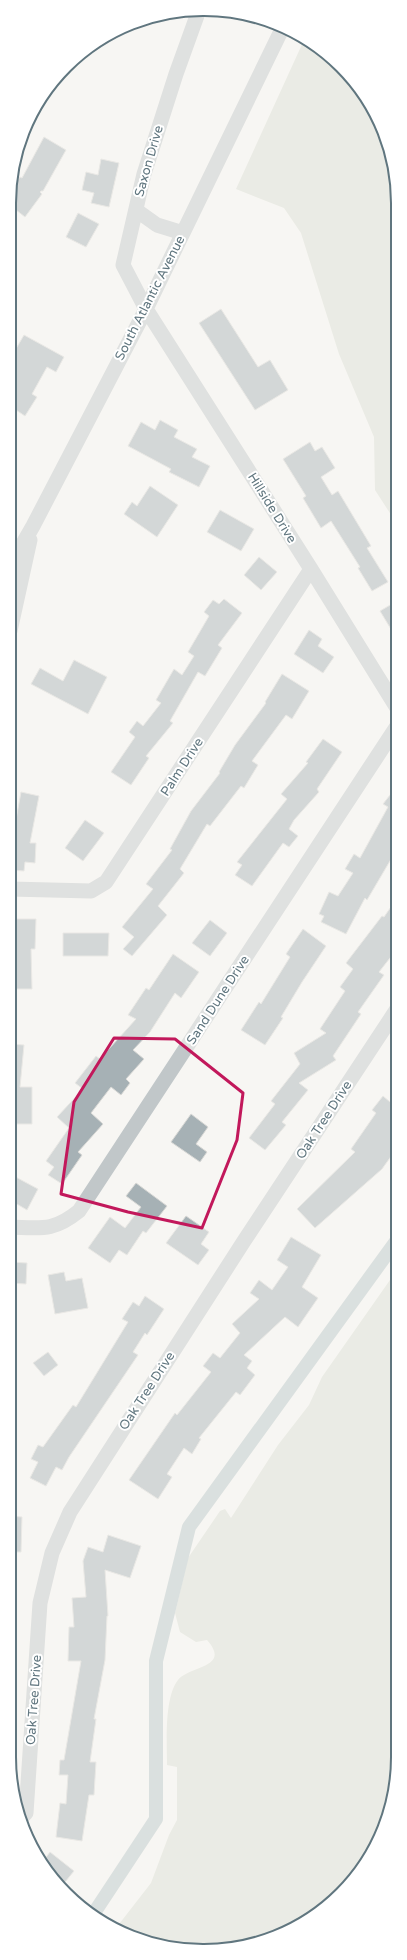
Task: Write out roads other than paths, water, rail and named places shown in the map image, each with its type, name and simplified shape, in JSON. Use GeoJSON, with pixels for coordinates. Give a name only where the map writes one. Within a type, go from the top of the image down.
{"type":"FeatureCollection","features":[{"type":"Feature","properties":{"kind":"street","name":"Saxon Drive"},"geometry":{"type":"LineString","coordinates":[[146,309],[123,265],[144,174],[176,74],[197,16]]}},
{"type":"Feature","properties":{"kind":"street","name":"South Atlantic Avenue"},"geometry":{"type":"LineString","coordinates":[[16,556],[33,526],[146,309],[280,32]]}},
{"type":"Feature","properties":{"kind":"street"},"geometry":{"type":"LineString","coordinates":[[136,210],[157,224],[183,233]]}},
{"type":"Feature","properties":{"kind":"street","name":"Hillside Drive"},"geometry":{"type":"LineString","coordinates":[[146,309],[312,569],[391,698]]}},
{"type":"Feature","properties":{"kind":"street"},"geometry":{"type":"LineString","coordinates":[[16,604],[33,526]]}},
{"type":"Feature","properties":{"kind":"street","name":"Palm Drive"},"geometry":{"type":"LineString","coordinates":[[16,889],[90,891],[106,882],[312,569]]}},
{"type":"Feature","properties":{"kind":"street","name":"Sand Dune Drive"},"geometry":{"type":"LineString","coordinates":[[16,1227],[48,1228],[68,1220],[79,1211],[391,735]]}},
{"type":"Feature","properties":{"kind":"street","name":"Oak Tree Drive"},"geometry":{"type":"LineString","coordinates":[[25,1814],[40,1603],[52,1553],[70,1512],[248,1234],[391,1018]]}},
{"type":"Feature","properties":{"kind":"waterway"},"geometry":{"type":"LineString","coordinates":[[96,1910],[156,1819],[156,1661],[189,1527],[391,1248]]}}]}
